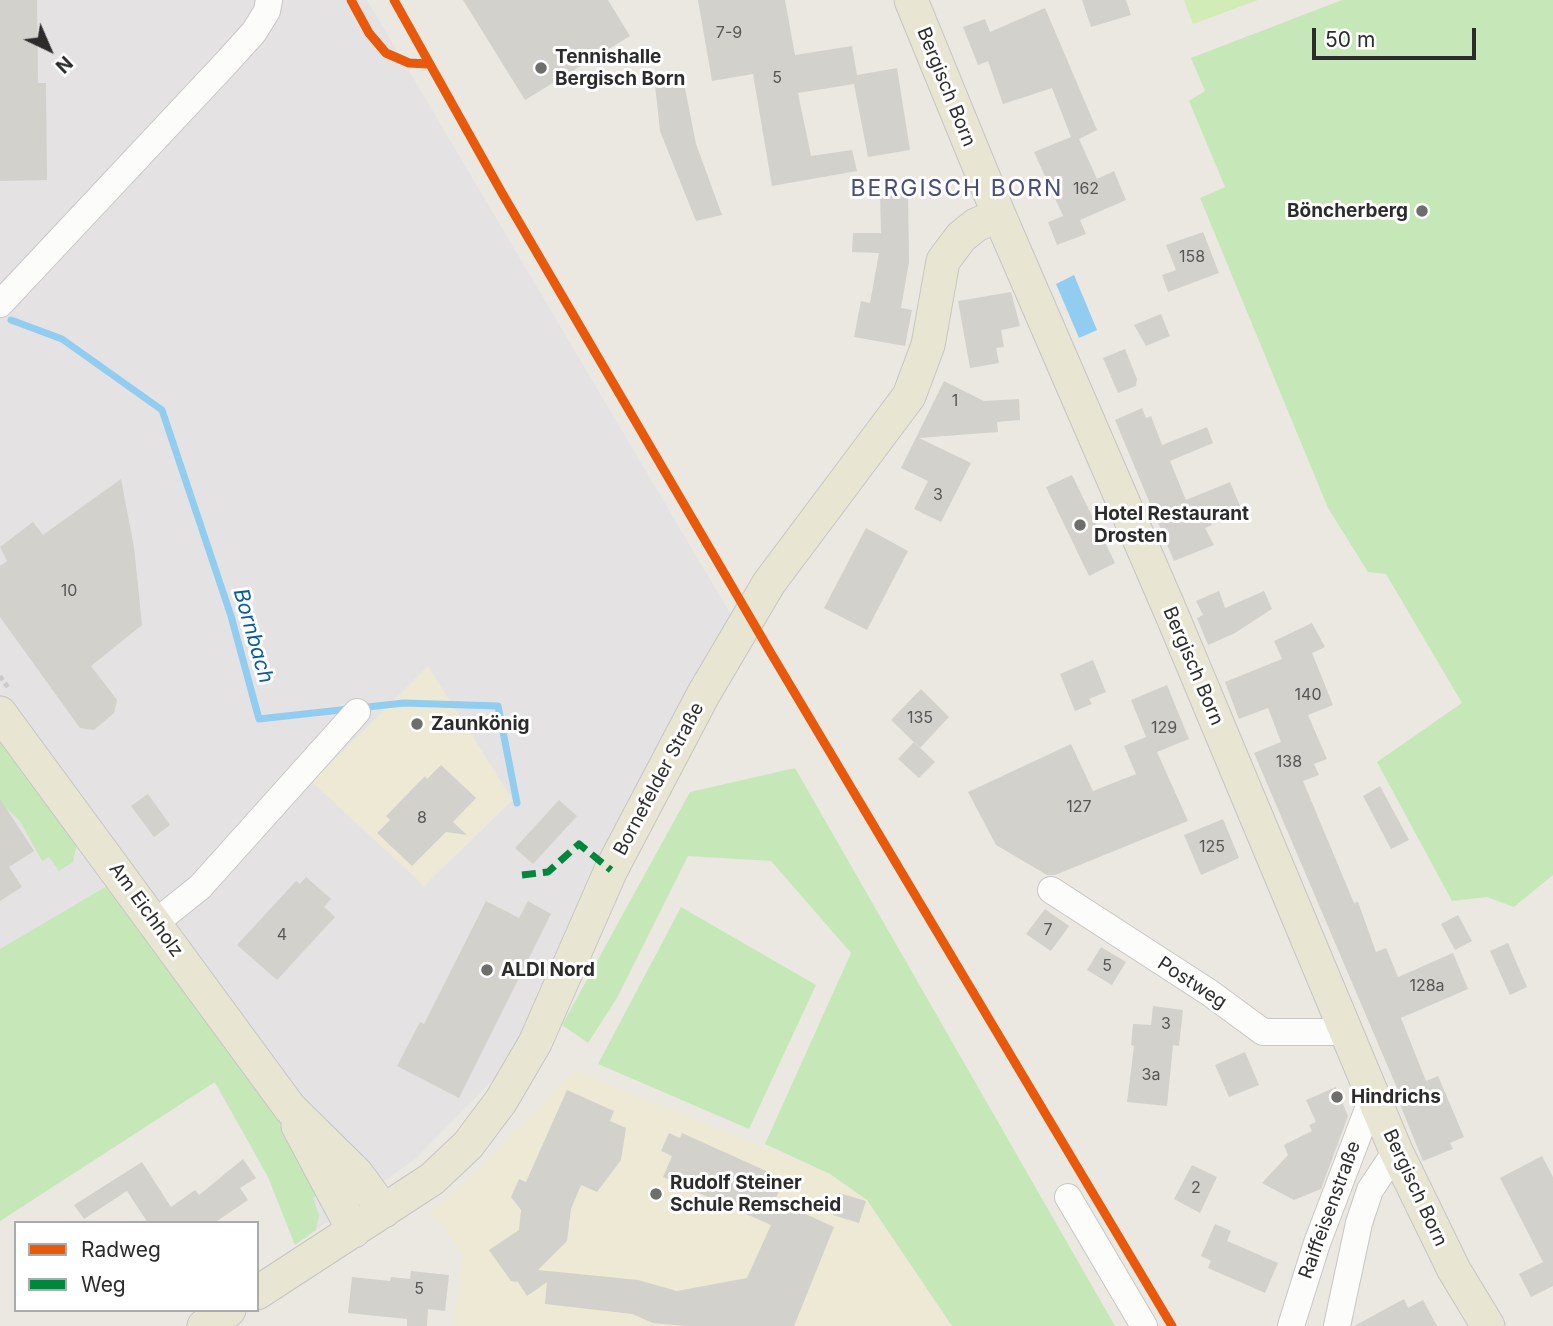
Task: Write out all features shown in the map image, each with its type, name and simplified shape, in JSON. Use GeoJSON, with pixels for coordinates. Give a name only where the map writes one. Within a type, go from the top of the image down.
{"type":"FeatureCollection","features":[{"type":"Feature","properties":{"kind":"main road","name":"Bergisch Born"},"geometry":{"type":"LineString","coordinates":[[911,0],[999,215],[1172,615],[1396,1151],[1454,1270],[1488,1326]]}},
{"type":"Feature","properties":{"kind":"main road","name":"Bornefelder Straße"},"geometry":{"type":"LineString","coordinates":[[259,1292],[432,1179],[468,1145],[520,1071],[541,1031],[616,859],[703,695],[769,583],[909,396],[928,345],[943,261],[961,237],[976,225],[999,215]]}},
{"type":"Feature","properties":{"kind":"main road","name":"Am Eichholz"},"geometry":{"type":"LineString","coordinates":[[0,713],[290,1108],[357,1174],[384,1211]]}},
{"type":"Feature","properties":{"kind":"main road","name":"Am Eichholz"},"geometry":{"type":"LineString","coordinates":[[290,1108],[316,1164],[354,1231]]}},
{"type":"Feature","properties":{"kind":"main road"},"geometry":{"type":"LineString","coordinates":[[204,1326],[226,1312]]}},
{"type":"Feature","properties":{"kind":"lane"},"geometry":{"type":"LineString","coordinates":[[0,304],[254,32],[267,11],[269,0]]}},
{"type":"Feature","properties":{"kind":"lane"},"geometry":{"type":"LineString","coordinates":[[155,923],[200,887],[356,712]]}},
{"type":"Feature","properties":{"kind":"lane","name":"Postweg"},"geometry":{"type":"LineString","coordinates":[[1051,890],[1210,993],[1263,1032],[1345,1032]]}},
{"type":"Feature","properties":{"kind":"lane","name":"Raiffeisenstraße"},"geometry":{"type":"LineString","coordinates":[[1291,1326],[1317,1243],[1373,1096]]}},
{"type":"Feature","properties":{"kind":"lane","name":"Raiffeisenstraße"},"geometry":{"type":"LineString","coordinates":[[1337,1326],[1359,1223],[1370,1190],[1396,1151]]}},
{"type":"Feature","properties":{"kind":"lane"},"geometry":{"type":"LineString","coordinates":[[1068,1197],[1144,1326]]}},
{"type":"Feature","properties":{"kind":"shaded area"},"geometry":{"type":"Polygon","coordinates":[[[0,0],[367,0],[750,647],[522,1050],[415,1159],[295,1245],[268,1177],[214,1082],[0,1221],[0,0]]]}},
{"type":"Feature","properties":{"kind":"shaded area","name":"Zaunkönig"},"geometry":{"type":"Polygon","coordinates":[[[428,666],[513,800],[424,886],[312,782],[428,666]]]}},
{"type":"Feature","properties":{"kind":"shaded area","name":"Rudolf Steiner Schule Remscheid"},"geometry":{"type":"Polygon","coordinates":[[[574,1070],[830,1174],[867,1200],[952,1326],[453,1326],[463,1254],[430,1211],[461,1188],[574,1070]]]}},
{"type":"Feature","properties":{"kind":"green space"},"geometry":{"type":"Polygon","coordinates":[[[1184,0],[1258,0],[1193,24],[1184,0]]]}},
{"type":"Feature","properties":{"kind":"green space"},"geometry":{"type":"Polygon","coordinates":[[[1342,0],[1553,0],[1553,875],[1514,907],[1487,897],[1452,901],[1377,762],[1462,703],[1386,574],[1368,572],[1328,508],[1200,198],[1225,187],[1189,101],[1205,91],[1191,58],[1342,0]]]}},
{"type":"Feature","properties":{"kind":"green space"},"geometry":{"type":"Polygon","coordinates":[[[0,731],[78,838],[73,862],[59,871],[49,857],[42,861],[20,821],[6,808],[0,812],[0,731]]]}},
{"type":"Feature","properties":{"kind":"green space"},"geometry":{"type":"Polygon","coordinates":[[[795,768],[1115,1326],[952,1326],[867,1200],[830,1174],[765,1144],[851,953],[771,861],[688,856],[617,998],[588,1043],[562,1025],[690,792],[795,768]]]}},
{"type":"Feature","properties":{"kind":"green space"},"geometry":{"type":"Polygon","coordinates":[[[112,883],[280,1117],[321,1193],[313,1198],[319,1215],[316,1230],[295,1245],[268,1177],[215,1082],[0,1221],[0,949],[112,883]]]}},
{"type":"Feature","properties":{"kind":"green space"},"geometry":{"type":"Polygon","coordinates":[[[681,907],[816,985],[749,1129],[598,1064],[681,907]]]}},
{"type":"Feature","properties":{"kind":"water"},"geometry":{"type":"Polygon","coordinates":[[[1074,275],[1097,330],[1079,338],[1056,284],[1074,275]]]}},
{"type":"Feature","properties":{"kind":"building"},"geometry":{"type":"Polygon","coordinates":[[[0,0],[37,0],[38,83],[46,83],[47,180],[0,181],[0,0]]]}},
{"type":"Feature","properties":{"kind":"building","name":"Tennishalle Bergisch Born"},"geometry":{"type":"Polygon","coordinates":[[[463,0],[608,0],[630,36],[525,100],[463,0]]]}},
{"type":"Feature","properties":{"kind":"building"},"geometry":{"type":"Polygon","coordinates":[[[698,0],[785,0],[795,55],[852,46],[857,75],[897,68],[910,150],[868,157],[854,84],[798,93],[811,156],[852,150],[857,171],[772,186],[753,74],[712,81],[698,0]]]}},
{"type":"Feature","properties":{"kind":"building"},"geometry":{"type":"Polygon","coordinates":[[[1082,0],[1126,0],[1131,15],[1091,27],[1082,0]]]}},
{"type":"Feature","properties":{"kind":"building"},"geometry":{"type":"Polygon","coordinates":[[[1045,8],[1097,130],[1079,139],[1097,179],[1114,171],[1126,200],[1080,220],[1086,234],[1057,245],[1048,222],[1063,216],[1034,152],[1071,137],[1052,88],[1003,104],[988,61],[978,65],[963,27],[985,19],[990,32],[1045,8]]]}},
{"type":"Feature","properties":{"kind":"building"},"geometry":{"type":"Polygon","coordinates":[[[684,83],[696,144],[722,215],[696,221],[660,131],[655,85],[684,83]]]}},
{"type":"Feature","properties":{"kind":"building"},"geometry":{"type":"Polygon","coordinates":[[[880,193],[908,193],[909,262],[901,308],[912,310],[905,346],[854,337],[861,301],[870,303],[879,253],[852,252],[853,233],[881,233],[880,193]]]}},
{"type":"Feature","properties":{"kind":"building"},"geometry":{"type":"Polygon","coordinates":[[[1203,232],[1219,273],[1168,292],[1162,275],[1176,270],[1166,245],[1203,232]]]}},
{"type":"Feature","properties":{"kind":"building"},"geometry":{"type":"Polygon","coordinates":[[[1011,292],[1020,326],[1001,330],[1004,347],[996,348],[999,363],[970,368],[958,301],[1011,292]]]}},
{"type":"Feature","properties":{"kind":"building"},"geometry":{"type":"Polygon","coordinates":[[[1161,314],[1170,336],[1146,346],[1134,325],[1161,314]]]}},
{"type":"Feature","properties":{"kind":"building"},"geometry":{"type":"Polygon","coordinates":[[[1125,349],[1137,379],[1136,386],[1118,393],[1103,358],[1125,349]]]}},
{"type":"Feature","properties":{"kind":"building"},"geometry":{"type":"Polygon","coordinates":[[[944,381],[984,401],[1019,399],[1020,420],[997,422],[998,432],[919,438],[971,463],[941,522],[914,509],[928,481],[901,468],[944,381]]]}},
{"type":"Feature","properties":{"kind":"building"},"geometry":{"type":"Polygon","coordinates":[[[1142,408],[1146,418],[1151,416],[1162,445],[1207,427],[1213,443],[1170,461],[1186,500],[1230,482],[1240,506],[1209,519],[1212,525],[1205,528],[1214,545],[1174,561],[1115,420],[1142,408]]]}},
{"type":"Feature","properties":{"kind":"building","name":"Hotel Restaurant Drosten"},"geometry":{"type":"Polygon","coordinates":[[[1072,475],[1115,563],[1089,576],[1046,487],[1072,475]]]}},
{"type":"Feature","properties":{"kind":"building"},"geometry":{"type":"Polygon","coordinates":[[[121,479],[134,547],[142,625],[91,666],[117,700],[114,713],[94,730],[80,728],[0,617],[0,566],[7,561],[0,547],[33,522],[43,535],[121,479]]]}},
{"type":"Feature","properties":{"kind":"building"},"geometry":{"type":"Polygon","coordinates":[[[866,528],[908,551],[867,630],[824,608],[866,528]]]}},
{"type":"Feature","properties":{"kind":"building"},"geometry":{"type":"Polygon","coordinates":[[[1219,591],[1225,608],[1264,591],[1272,609],[1235,633],[1208,645],[1197,618],[1203,615],[1196,601],[1219,591]]]}},
{"type":"Feature","properties":{"kind":"building"},"geometry":{"type":"Polygon","coordinates":[[[1312,623],[1325,647],[1312,653],[1333,705],[1308,715],[1327,759],[1314,764],[1319,775],[1303,781],[1354,903],[1358,902],[1376,952],[1386,948],[1398,977],[1453,953],[1468,989],[1401,1018],[1426,1081],[1438,1076],[1464,1137],[1450,1143],[1453,1149],[1423,1161],[1397,1097],[1400,1095],[1254,753],[1281,742],[1268,708],[1239,719],[1225,682],[1282,659],[1274,641],[1312,623]]]}},
{"type":"Feature","properties":{"kind":"building"},"geometry":{"type":"Polygon","coordinates":[[[1093,660],[1106,692],[1089,699],[1092,704],[1075,711],[1060,674],[1093,660]]]}},
{"type":"Feature","properties":{"kind":"building"},"geometry":{"type":"Polygon","coordinates":[[[1167,685],[1189,739],[1157,752],[1188,821],[1055,875],[1047,875],[996,845],[968,792],[1071,744],[1093,791],[1136,774],[1124,746],[1146,737],[1131,700],[1167,685]]]}},
{"type":"Feature","properties":{"kind":"building"},"geometry":{"type":"Polygon","coordinates":[[[921,689],[949,717],[920,748],[891,720],[921,689]]]}},
{"type":"Feature","properties":{"kind":"building"},"geometry":{"type":"Polygon","coordinates":[[[914,742],[935,762],[919,778],[898,759],[914,742]]]}},
{"type":"Feature","properties":{"kind":"building"},"geometry":{"type":"Polygon","coordinates":[[[441,765],[476,798],[453,822],[467,835],[446,832],[412,866],[377,833],[390,820],[386,816],[425,776],[427,779],[441,765]]]}},
{"type":"Feature","properties":{"kind":"building"},"geometry":{"type":"Polygon","coordinates":[[[1380,786],[1409,840],[1391,849],[1363,796],[1380,786]]]}},
{"type":"Feature","properties":{"kind":"building"},"geometry":{"type":"Polygon","coordinates":[[[148,794],[170,825],[154,837],[131,806],[148,794]]]}},
{"type":"Feature","properties":{"kind":"building"},"geometry":{"type":"Polygon","coordinates":[[[0,799],[34,851],[9,867],[22,887],[0,901],[0,799]]]}},
{"type":"Feature","properties":{"kind":"building"},"geometry":{"type":"Polygon","coordinates":[[[559,800],[577,816],[533,864],[515,848],[559,800]]]}},
{"type":"Feature","properties":{"kind":"building"},"geometry":{"type":"Polygon","coordinates":[[[1223,819],[1239,858],[1201,875],[1184,835],[1223,819]]]}},
{"type":"Feature","properties":{"kind":"building"},"geometry":{"type":"Polygon","coordinates":[[[306,877],[331,899],[324,907],[335,917],[277,980],[237,945],[296,881],[300,884],[306,877]]]}},
{"type":"Feature","properties":{"kind":"building","name":"ALDI Nord"},"geometry":{"type":"Polygon","coordinates":[[[486,901],[519,918],[528,901],[551,914],[459,1098],[397,1066],[420,1022],[424,1024],[486,901]]]}},
{"type":"Feature","properties":{"kind":"building"},"geometry":{"type":"Polygon","coordinates":[[[1045,909],[1069,926],[1051,951],[1026,934],[1045,909]]]}},
{"type":"Feature","properties":{"kind":"building"},"geometry":{"type":"Polygon","coordinates":[[[1458,915],[1472,941],[1455,950],[1441,924],[1458,915]]]}},
{"type":"Feature","properties":{"kind":"building"},"geometry":{"type":"Polygon","coordinates":[[[1508,943],[1527,987],[1510,995],[1490,951],[1508,943]]]}},
{"type":"Feature","properties":{"kind":"building"},"geometry":{"type":"Polygon","coordinates":[[[1101,947],[1126,962],[1112,985],[1087,970],[1101,947]]]}},
{"type":"Feature","properties":{"kind":"building"},"geometry":{"type":"Polygon","coordinates":[[[1153,1006],[1183,1010],[1179,1046],[1173,1045],[1167,1106],[1127,1102],[1134,1046],[1131,1045],[1133,1024],[1151,1025],[1153,1006]]]}},
{"type":"Feature","properties":{"kind":"building"},"geometry":{"type":"Polygon","coordinates":[[[1245,1052],[1259,1085],[1229,1097],[1215,1065],[1245,1052]]]}},
{"type":"Feature","properties":{"kind":"building"},"geometry":{"type":"Polygon","coordinates":[[[1336,1087],[1348,1116],[1321,1189],[1294,1200],[1262,1183],[1288,1155],[1284,1145],[1312,1131],[1309,1125],[1316,1122],[1306,1100],[1336,1087]]]}},
{"type":"Feature","properties":{"kind":"building"},"geometry":{"type":"Polygon","coordinates":[[[567,1090],[614,1111],[610,1121],[626,1128],[621,1160],[597,1192],[581,1185],[571,1209],[567,1241],[538,1270],[638,1280],[677,1291],[747,1278],[771,1225],[663,1177],[672,1156],[661,1151],[669,1133],[680,1138],[682,1133],[784,1179],[775,1200],[834,1227],[794,1326],[685,1326],[653,1323],[632,1314],[545,1304],[547,1282],[527,1296],[518,1282],[511,1281],[489,1250],[519,1230],[521,1210],[511,1197],[519,1179],[526,1182],[567,1090]]]}},
{"type":"Feature","properties":{"kind":"building"},"geometry":{"type":"Polygon","coordinates":[[[1542,1156],[1553,1177],[1553,1286],[1531,1297],[1519,1274],[1543,1262],[1500,1178],[1542,1156]]]}},
{"type":"Feature","properties":{"kind":"building"},"geometry":{"type":"Polygon","coordinates":[[[243,1159],[256,1178],[240,1188],[248,1200],[217,1221],[147,1221],[127,1191],[84,1219],[74,1205],[142,1162],[171,1207],[195,1190],[199,1195],[243,1159]]]}},
{"type":"Feature","properties":{"kind":"building"},"geometry":{"type":"Polygon","coordinates":[[[1192,1165],[1217,1177],[1200,1213],[1174,1199],[1192,1165]]]}},
{"type":"Feature","properties":{"kind":"building"},"geometry":{"type":"Polygon","coordinates":[[[839,1193],[866,1201],[859,1223],[833,1215],[839,1193]]]}},
{"type":"Feature","properties":{"kind":"building"},"geometry":{"type":"Polygon","coordinates":[[[1215,1224],[1231,1231],[1227,1241],[1278,1263],[1265,1293],[1208,1268],[1211,1261],[1201,1256],[1215,1224]]]}},
{"type":"Feature","properties":{"kind":"building"},"geometry":{"type":"Polygon","coordinates":[[[411,1271],[449,1275],[445,1311],[428,1309],[427,1326],[407,1326],[407,1319],[348,1313],[352,1277],[390,1281],[391,1277],[410,1279],[411,1271]]]}},
{"type":"Feature","properties":{"kind":"building"},"geometry":{"type":"Polygon","coordinates":[[[1404,1299],[1408,1308],[1423,1300],[1437,1326],[1354,1326],[1404,1299]]]}},
{"type":"Feature","properties":{"kind":"waterway","name":"Bornbach"},"geometry":{"type":"LineString","coordinates":[[11,320],[62,339],[162,410],[231,616],[259,719],[404,703],[498,706],[517,803]]}},
{"type":"Feature","properties":{"kind":"marked path"},"geometry":{"type":"LineString","coordinates":[[522,875],[548,872],[579,844],[611,870]]}},
{"type":"Feature","properties":{"kind":"cycle path"},"geometry":{"type":"LineString","coordinates":[[351,0],[369,33],[386,53],[409,63],[428,64]]}},
{"type":"Feature","properties":{"kind":"cycle path"},"geometry":{"type":"LineString","coordinates":[[394,0],[502,193],[772,655],[1172,1326]]}},
{"type":"Feature","properties":{"kind":"place","name":"Tennishalle Bergisch Born"},"geometry":{"type":"Point","coordinates":[541,68]}},
{"type":"Feature","properties":{"kind":"place","name":"Böncherberg"},"geometry":{"type":"Point","coordinates":[1422,211]}},
{"type":"Feature","properties":{"kind":"place","name":"Hotel Restaurant Drosten"},"geometry":{"type":"Point","coordinates":[1080,525]}},
{"type":"Feature","properties":{"kind":"place","name":"Zaunkönig"},"geometry":{"type":"Point","coordinates":[417,724]}},
{"type":"Feature","properties":{"kind":"place","name":"ALDI Nord"},"geometry":{"type":"Point","coordinates":[487,970]}},
{"type":"Feature","properties":{"kind":"place","name":"Hindrichs"},"geometry":{"type":"Point","coordinates":[1337,1097]}},
{"type":"Feature","properties":{"kind":"place","name":"Rudolf Steiner Schule Remscheid"},"geometry":{"type":"Point","coordinates":[656,1194]}},
{"type":"Feature","properties":{"kind":"district","name":"BERGISCH BORN"},"geometry":{"type":"Point","coordinates":[957,189]}}]}
